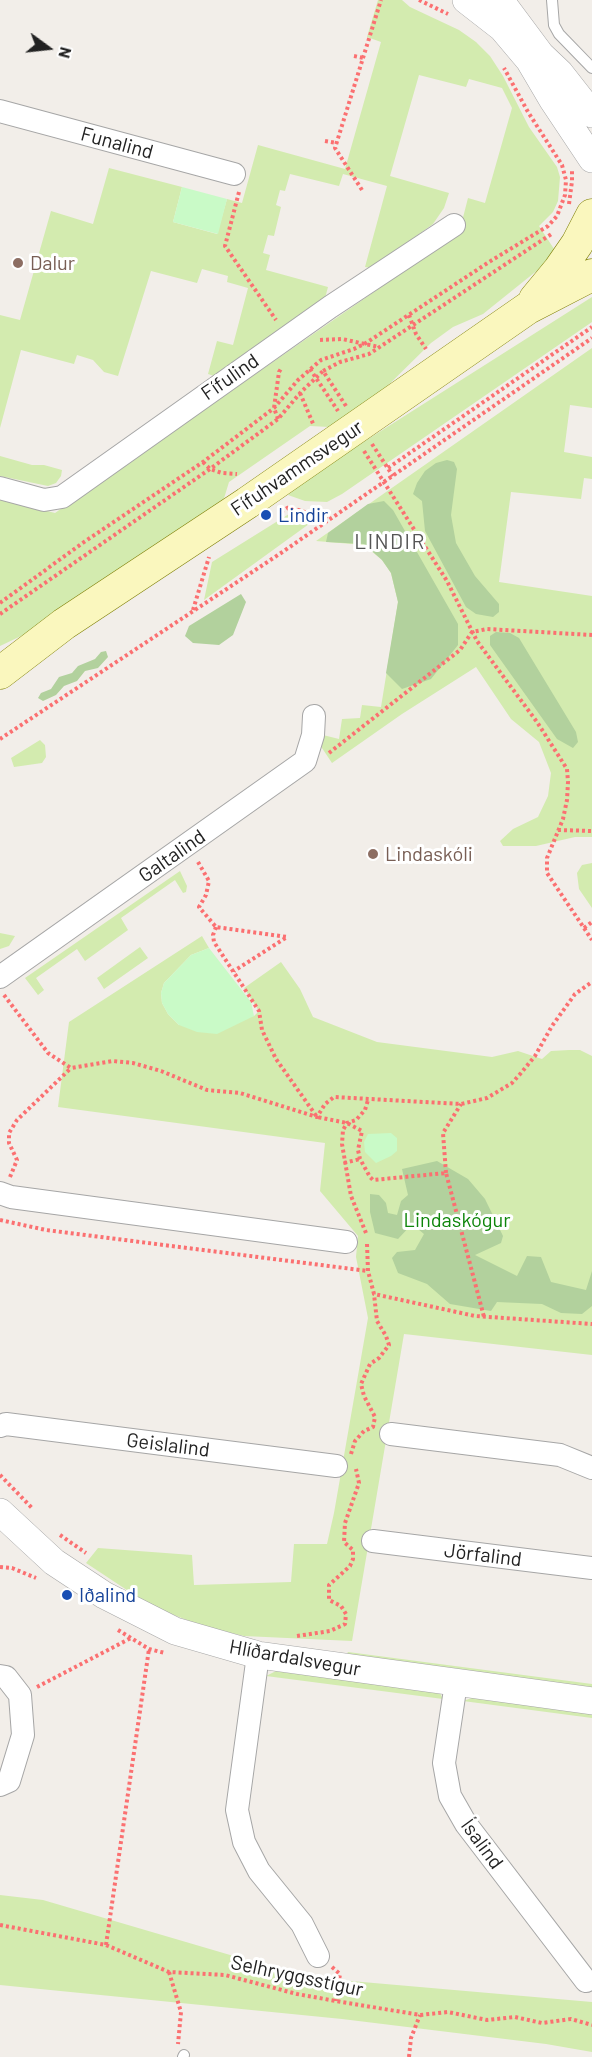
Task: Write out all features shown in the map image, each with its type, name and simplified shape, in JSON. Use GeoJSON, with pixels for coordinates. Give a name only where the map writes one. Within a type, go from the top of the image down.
{"type":"FeatureCollection","features":[{"type":"Feature","properties":{"kind":"main road","name":"Fífuhvammsvegur"},"geometry":{"type":"LineString","coordinates":[[528,308],[577,244],[580,210]]}},
{"type":"Feature","properties":{"kind":"main road","name":"Fífuhvammsvegur"},"geometry":{"type":"LineString","coordinates":[[0,673],[64,624],[247,503],[528,308],[592,275]]}},
{"type":"Feature","properties":{"kind":"main road","name":"Fífuhvammsvegur"},"geometry":{"type":"LineString","coordinates":[[0,654],[64,624]]}},
{"type":"Feature","properties":{"kind":"street"},"geometry":{"type":"LineString","coordinates":[[500,0],[541,55],[560,73],[592,114]]}},
{"type":"Feature","properties":{"kind":"street"},"geometry":{"type":"LineString","coordinates":[[461,9],[502,28],[530,60],[552,99],[580,159]]}},
{"type":"Feature","properties":{"kind":"street","name":"Funalind"},"geometry":{"type":"LineString","coordinates":[[0,111],[234,174]]}},
{"type":"Feature","properties":{"kind":"street","name":"Fífulind"},"geometry":{"type":"LineString","coordinates":[[0,488],[44,500],[62,496],[292,343],[330,307],[454,225]]}},
{"type":"Feature","properties":{"kind":"street"},"geometry":{"type":"LineString","coordinates":[[305,761],[313,735],[314,716]]}},
{"type":"Feature","properties":{"kind":"street","name":"Galtalind"},"geometry":{"type":"LineString","coordinates":[[1,985],[305,761]]}},
{"type":"Feature","properties":{"kind":"street"},"geometry":{"type":"LineString","coordinates":[[1,1194],[346,1242]]}},
{"type":"Feature","properties":{"kind":"street","name":"Geislalind"},"geometry":{"type":"LineString","coordinates":[[0,1426],[6,1424],[347,1462]]}},
{"type":"Feature","properties":{"kind":"street"},"geometry":{"type":"LineString","coordinates":[[391,1434],[560,1455],[592,1468]]}},
{"type":"Feature","properties":{"kind":"street","name":"Hlíðardalsvegur"},"geometry":{"type":"LineString","coordinates":[[0,1512],[54,1562],[104,1595],[175,1631],[258,1655],[592,1701]]}},
{"type":"Feature","properties":{"kind":"street","name":"Jörfalind"},"geometry":{"type":"LineString","coordinates":[[373,1541],[592,1568]]}},
{"type":"Feature","properties":{"kind":"street"},"geometry":{"type":"LineString","coordinates":[[258,1655],[237,1810],[244,1842],[260,1870],[302,1924],[318,1956]]}},
{"type":"Feature","properties":{"kind":"street"},"geometry":{"type":"LineString","coordinates":[[0,1676],[6,1677],[20,1695],[23,1735],[9,1781],[0,1785]]}},
{"type":"Feature","properties":{"kind":"street","name":"Ísalind"},"geometry":{"type":"LineString","coordinates":[[456,1683],[444,1763],[450,1796],[466,1824],[586,1980]]}},
{"type":"Feature","properties":{"kind":"lane"},"geometry":{"type":"LineString","coordinates":[[552,0],[554,25],[592,68]]}},
{"type":"Feature","properties":{"kind":"path"},"geometry":{"type":"LineString","coordinates":[[362,190],[335,148],[381,0]]}},
{"type":"Feature","properties":{"kind":"path"},"geometry":{"type":"LineString","coordinates":[[419,0],[461,9]]}},
{"type":"Feature","properties":{"kind":"path"},"geometry":{"type":"LineString","coordinates":[[354,56],[364,58]]}},
{"type":"Feature","properties":{"kind":"path"},"geometry":{"type":"LineString","coordinates":[[0,603],[84,542],[203,462],[274,408],[321,360],[366,344],[548,225],[557,216],[562,206],[566,180],[562,165],[528,112],[503,66]]}},
{"type":"Feature","properties":{"kind":"path"},"geometry":{"type":"LineString","coordinates":[[325,141],[337,143]]}},
{"type":"Feature","properties":{"kind":"path"},"geometry":{"type":"LineString","coordinates":[[580,159],[572,170],[580,210]]}},
{"type":"Feature","properties":{"kind":"path"},"geometry":{"type":"LineString","coordinates":[[234,174],[240,190],[225,246],[292,343]]}},
{"type":"Feature","properties":{"kind":"path"},"geometry":{"type":"LineString","coordinates":[[0,614],[210,469],[278,419],[323,371],[340,362],[369,354],[559,229]]}},
{"type":"Feature","properties":{"kind":"path"},"geometry":{"type":"LineString","coordinates":[[408,315],[416,334],[428,351]]}},
{"type":"Feature","properties":{"kind":"path"},"geometry":{"type":"LineString","coordinates":[[388,468],[592,327]]}},
{"type":"Feature","properties":{"kind":"path"},"geometry":{"type":"LineString","coordinates":[[0,739],[393,476],[592,338]]}},
{"type":"Feature","properties":{"kind":"path"},"geometry":{"type":"LineString","coordinates":[[292,343],[342,339],[379,347]]}},
{"type":"Feature","properties":{"kind":"path"},"geometry":{"type":"LineString","coordinates":[[278,419],[274,408],[279,372],[292,343]]}},
{"type":"Feature","properties":{"kind":"path"},"geometry":{"type":"LineString","coordinates":[[310,369],[339,413]]}},
{"type":"Feature","properties":{"kind":"path"},"geometry":{"type":"LineString","coordinates":[[323,371],[348,409]]}},
{"type":"Feature","properties":{"kind":"path"},"geometry":{"type":"LineString","coordinates":[[300,393],[314,426]]}},
{"type":"Feature","properties":{"kind":"path"},"geometry":{"type":"LineString","coordinates":[[370,441],[393,476]]}},
{"type":"Feature","properties":{"kind":"path"},"geometry":{"type":"LineString","coordinates":[[359,443],[447,581],[472,633],[537,722],[567,769],[567,800],[563,819],[547,858],[547,873],[592,940]]}},
{"type":"Feature","properties":{"kind":"path"},"geometry":{"type":"LineString","coordinates":[[203,462],[210,469],[237,474]]}},
{"type":"Feature","properties":{"kind":"path"},"geometry":{"type":"LineString","coordinates":[[274,517],[289,507],[328,520]]}},
{"type":"Feature","properties":{"kind":"path"},"geometry":{"type":"LineString","coordinates":[[193,611],[209,557],[219,551]]}},
{"type":"Feature","properties":{"kind":"path"},"geometry":{"type":"LineString","coordinates":[[305,761],[318,762],[460,650],[472,633],[487,629],[592,635]]}},
{"type":"Feature","properties":{"kind":"path"},"geometry":{"type":"LineString","coordinates":[[558,830],[592,831]]}},
{"type":"Feature","properties":{"kind":"path"},"geometry":{"type":"LineString","coordinates":[[198,862],[209,882],[206,895],[199,907],[216,927],[287,937],[234,971]]}},
{"type":"Feature","properties":{"kind":"path"},"geometry":{"type":"LineString","coordinates":[[584,928],[592,922]]}},
{"type":"Feature","properties":{"kind":"path"},"geometry":{"type":"LineString","coordinates":[[216,927],[213,935],[214,942],[259,1011],[262,1030],[268,1046],[317,1117]]}},
{"type":"Feature","properties":{"kind":"path"},"geometry":{"type":"LineString","coordinates":[[317,1117],[325,1104],[334,1097],[461,1104],[486,1098],[512,1083],[535,1056],[574,994],[592,982]]}},
{"type":"Feature","properties":{"kind":"path"},"geometry":{"type":"LineString","coordinates":[[1,985],[48,1053],[71,1068]]}},
{"type":"Feature","properties":{"kind":"path"},"geometry":{"type":"LineString","coordinates":[[1,1194],[17,1160],[9,1143],[9,1133],[17,1120],[71,1068],[113,1061],[133,1063],[161,1071],[207,1090],[240,1093],[317,1117],[347,1123],[362,1131],[358,1150],[360,1159],[373,1180],[446,1173]]}},
{"type":"Feature","properties":{"kind":"path"},"geometry":{"type":"LineString","coordinates":[[312,1641],[292,1637],[330,1631],[345,1624],[346,1614],[340,1606],[329,1600],[329,1585],[350,1566],[354,1559],[352,1550],[344,1542],[345,1523],[359,1483],[347,1462],[355,1441],[364,1431],[373,1427],[375,1416],[364,1396],[361,1384],[370,1364],[379,1358],[388,1345],[386,1336],[376,1321],[374,1294],[368,1271],[366,1232],[351,1196],[344,1163],[343,1130],[347,1123],[356,1120],[365,1110],[368,1100]]}},
{"type":"Feature","properties":{"kind":"path"},"geometry":{"type":"LineString","coordinates":[[461,1104],[443,1133],[446,1173],[484,1317]]}},
{"type":"Feature","properties":{"kind":"path"},"geometry":{"type":"LineString","coordinates":[[344,1163],[360,1159]]}},
{"type":"Feature","properties":{"kind":"path"},"geometry":{"type":"LineString","coordinates":[[0,1220],[46,1230],[368,1271]]}},
{"type":"Feature","properties":{"kind":"path"},"geometry":{"type":"LineString","coordinates":[[374,1294],[484,1317],[592,1323]]}},
{"type":"Feature","properties":{"kind":"path"},"geometry":{"type":"LineString","coordinates":[[0,1475],[38,1514]]}},
{"type":"Feature","properties":{"kind":"path"},"geometry":{"type":"LineString","coordinates":[[52,1529],[88,1555]]}},
{"type":"Feature","properties":{"kind":"path"},"geometry":{"type":"LineString","coordinates":[[20,1695],[132,1638]]}},
{"type":"Feature","properties":{"kind":"path"},"geometry":{"type":"LineString","coordinates":[[106,1945],[149,1649]]}},
{"type":"Feature","properties":{"kind":"path","name":"Selhryggsstígur"},"geometry":{"type":"LineString","coordinates":[[0,1925],[106,1945],[169,1972],[225,1976],[336,2001],[420,2015],[448,2012],[487,2020],[514,2017],[542,2023],[571,2019],[592,2025]]}},
{"type":"Feature","properties":{"kind":"path"},"geometry":{"type":"LineString","coordinates":[[318,1956],[340,1974],[336,2001]]}},
{"type":"Feature","properties":{"kind":"path"},"geometry":{"type":"LineString","coordinates":[[169,1972],[181,2013],[178,2046],[183,2056]]}},
{"type":"Feature","properties":{"kind":"path"},"geometry":{"type":"LineString","coordinates":[[409,2057],[411,2038],[420,2015]]}},
{"type":"Feature","properties":{"kind":"green space"},"geometry":{"type":"Polygon","coordinates":[[[378,0],[402,0],[410,7],[459,30],[490,56],[529,127],[557,167],[560,177],[558,201],[553,212],[539,226],[556,252],[539,269],[483,314],[453,327],[431,343],[364,409],[329,427],[310,426],[229,482],[222,505],[40,627],[0,646],[0,499],[55,513],[459,233],[468,198],[485,203],[512,108],[502,88],[469,79],[466,87],[419,75],[390,176],[449,193],[444,208],[433,224],[372,268],[365,267],[387,186],[343,174],[339,186],[290,174],[285,191],[280,190],[276,205],[281,207],[274,236],[268,235],[263,253],[270,255],[266,270],[328,287],[324,302],[214,376],[208,374],[217,341],[233,345],[248,288],[227,282],[228,276],[202,269],[197,283],[151,271],[118,376],[104,372],[93,360],[77,355],[74,364],[21,350],[0,428],[0,315],[20,320],[51,211],[93,224],[109,168],[182,187],[173,222],[217,234],[227,199],[242,203],[258,145],[345,169],[381,42],[367,37],[378,0]]]}},
{"type":"Feature","properties":{"kind":"green space"},"geometry":{"type":"Polygon","coordinates":[[[182,187],[227,199],[218,234],[173,222],[182,187]]]}},
{"type":"Feature","properties":{"kind":"green space"},"geometry":{"type":"Polygon","coordinates":[[[592,297],[592,322],[342,494],[327,502],[305,501],[288,495],[310,476],[592,297]]]}},
{"type":"Feature","properties":{"kind":"green space"},"geometry":{"type":"Polygon","coordinates":[[[592,348],[592,408],[570,405],[564,452],[592,457],[592,479],[584,478],[581,499],[511,492],[499,582],[592,596],[592,837],[575,837],[536,846],[503,846],[500,841],[513,829],[538,817],[548,796],[551,773],[539,742],[511,719],[476,667],[402,714],[332,763],[320,745],[323,735],[339,739],[342,719],[360,718],[362,705],[381,707],[398,602],[391,573],[382,560],[364,545],[316,541],[592,348]]]}},
{"type":"Feature","properties":{"kind":"green space"},"geometry":{"type":"Polygon","coordinates":[[[0,456],[62,470],[61,476],[56,483],[48,486],[0,476],[0,456]]]}},
{"type":"Feature","properties":{"kind":"green space"},"geometry":{"type":"Polygon","coordinates":[[[447,460],[454,462],[457,469],[451,515],[456,543],[475,576],[499,604],[499,612],[493,617],[476,614],[466,607],[425,531],[422,501],[413,494],[425,471],[436,463],[447,460]]]}},
{"type":"Feature","properties":{"kind":"green space"},"geometry":{"type":"Polygon","coordinates":[[[384,501],[393,510],[458,624],[458,645],[431,679],[402,689],[386,673],[398,602],[391,573],[382,560],[364,544],[326,542],[328,533],[368,504],[384,501]]]}},
{"type":"Feature","properties":{"kind":"green space"},"geometry":{"type":"Polygon","coordinates":[[[289,514],[309,524],[204,600],[212,562],[289,514]]]}},
{"type":"Feature","properties":{"kind":"green space"},"geometry":{"type":"Polygon","coordinates":[[[241,594],[246,602],[233,635],[219,645],[193,643],[185,636],[189,626],[241,594]]]}},
{"type":"Feature","properties":{"kind":"green space"},"geometry":{"type":"Polygon","coordinates":[[[496,632],[510,633],[519,638],[576,732],[578,742],[573,748],[557,739],[490,645],[490,636],[496,632]]]}},
{"type":"Feature","properties":{"kind":"green space"},"geometry":{"type":"Polygon","coordinates":[[[106,651],[108,657],[98,668],[85,671],[77,681],[64,686],[56,695],[43,701],[38,698],[41,693],[51,689],[59,677],[72,673],[78,666],[95,659],[101,652],[106,651]]]}},
{"type":"Feature","properties":{"kind":"green space"},"geometry":{"type":"Polygon","coordinates":[[[40,740],[45,745],[46,757],[42,763],[14,767],[11,758],[40,740]]]}},
{"type":"Feature","properties":{"kind":"green space"},"geometry":{"type":"Polygon","coordinates":[[[592,863],[592,908],[579,889],[577,873],[582,865],[592,863]]]}},
{"type":"Feature","properties":{"kind":"green space"},"geometry":{"type":"Polygon","coordinates":[[[180,871],[187,886],[186,892],[183,893],[175,880],[121,918],[128,930],[85,961],[77,949],[36,978],[44,990],[38,995],[25,978],[180,871]]]}},
{"type":"Feature","properties":{"kind":"green space"},"geometry":{"type":"Polygon","coordinates":[[[0,933],[15,936],[9,946],[0,949],[0,933]]]}},
{"type":"Feature","properties":{"kind":"green space"},"geometry":{"type":"Polygon","coordinates":[[[202,936],[209,948],[191,955],[164,983],[161,993],[162,1003],[168,1014],[179,1025],[254,1016],[259,1011],[244,988],[281,962],[300,989],[313,1017],[377,1042],[492,1057],[518,1051],[542,1059],[551,1051],[569,1050],[580,1050],[592,1056],[592,1355],[404,1334],[352,1641],[244,1636],[202,1626],[151,1606],[86,1563],[98,1548],[192,1555],[194,1585],[291,1582],[294,1544],[327,1544],[334,1513],[368,1318],[356,1257],[358,1236],[320,1191],[325,1143],[58,1107],[69,1022],[202,936]]]}},
{"type":"Feature","properties":{"kind":"green space"},"geometry":{"type":"Polygon","coordinates":[[[140,947],[148,958],[104,989],[97,978],[140,947]]]}},
{"type":"Feature","properties":{"kind":"green space"},"geometry":{"type":"Polygon","coordinates":[[[209,948],[251,1002],[254,1016],[217,1034],[197,1032],[179,1025],[168,1014],[162,1003],[161,993],[164,983],[191,955],[209,948]]]}},
{"type":"Feature","properties":{"kind":"green space"},"geometry":{"type":"Polygon","coordinates":[[[391,1133],[397,1138],[397,1151],[376,1163],[365,1152],[364,1142],[368,1134],[391,1133]]]}},
{"type":"Feature","properties":{"kind":"green space","name":"Lindaskógur"},"geometry":{"type":"Polygon","coordinates":[[[437,1161],[468,1179],[485,1199],[503,1236],[501,1243],[475,1255],[517,1276],[527,1256],[541,1257],[551,1282],[586,1290],[592,1271],[592,1306],[582,1314],[561,1313],[542,1304],[497,1302],[491,1311],[450,1304],[427,1284],[398,1273],[392,1258],[397,1252],[415,1250],[424,1234],[412,1224],[398,1239],[375,1233],[370,1212],[370,1194],[379,1195],[386,1203],[388,1213],[397,1215],[401,1201],[408,1195],[402,1169],[437,1161]]]}},
{"type":"Feature","properties":{"kind":"green space"},"geometry":{"type":"Polygon","coordinates":[[[348,1652],[592,1684],[592,1691],[345,1657],[348,1652]]]}},
{"type":"Feature","properties":{"kind":"green space"},"geometry":{"type":"Polygon","coordinates":[[[276,1671],[440,1693],[443,1699],[266,1676],[276,1671]]]}},
{"type":"Feature","properties":{"kind":"green space"},"geometry":{"type":"Polygon","coordinates":[[[475,1697],[592,1711],[592,1718],[463,1701],[475,1697]]]}},
{"type":"Feature","properties":{"kind":"green space"},"geometry":{"type":"Polygon","coordinates":[[[0,1895],[43,1900],[305,1977],[592,2002],[592,2052],[546,2044],[342,2019],[0,1985],[0,1895]]]}},
{"type":"Feature","properties":{"kind":"place","name":"Dalur"},"geometry":{"type":"Point","coordinates":[18,263]}},
{"type":"Feature","properties":{"kind":"place","name":"Lindir"},"geometry":{"type":"Point","coordinates":[266,515]}},
{"type":"Feature","properties":{"kind":"place","name":"Lindaskóli"},"geometry":{"type":"Point","coordinates":[373,854]}},
{"type":"Feature","properties":{"kind":"place","name":"Iðalind"},"geometry":{"type":"Point","coordinates":[67,1595]}},
{"type":"Feature","properties":{"kind":"district","name":"LINDIR"},"geometry":{"type":"Point","coordinates":[390,542]}}]}
